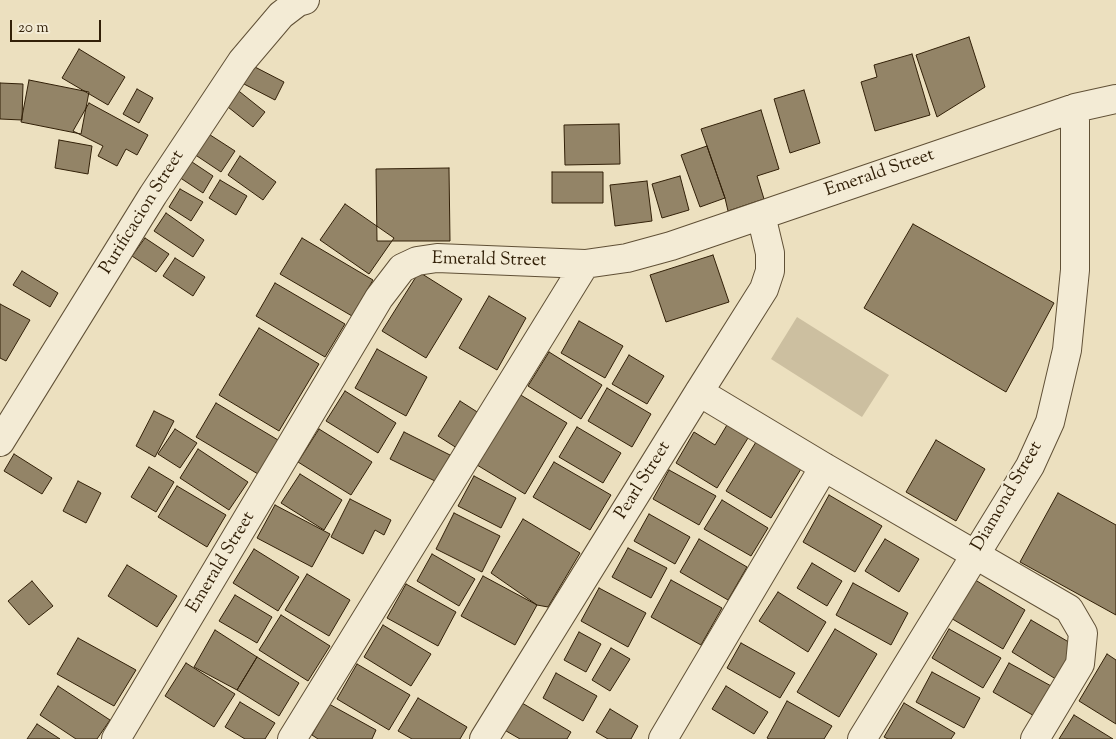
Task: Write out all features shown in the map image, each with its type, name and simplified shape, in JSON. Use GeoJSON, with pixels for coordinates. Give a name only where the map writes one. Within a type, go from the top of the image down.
{"type":"FeatureCollection","features":[{"type":"Feature","properties":{"kind":"street","name":"Purificacion Street"},"geometry":{"type":"LineString","coordinates":[[0,442],[153,195],[242,61],[281,15],[298,2],[305,0]]}},
{"type":"Feature","properties":{"kind":"street","name":"Emerald Street"},"geometry":{"type":"LineString","coordinates":[[116,739],[379,298],[402,268],[417,261],[437,258],[585,264],[627,258],[671,246],[1075,108],[1116,99]]}},
{"type":"Feature","properties":{"kind":"street","name":"Diamond Street"},"geometry":{"type":"LineString","coordinates":[[862,739],[1030,466],[1050,422],[1067,350],[1075,270],[1075,108]]}},
{"type":"Feature","properties":{"kind":"street","name":"Pearl Street"},"geometry":{"type":"LineString","coordinates":[[484,739],[764,289],[770,271],[770,253],[761,215]]}},
{"type":"Feature","properties":{"kind":"street"},"geometry":{"type":"LineString","coordinates":[[292,739],[585,264]]}},
{"type":"Feature","properties":{"kind":"street"},"geometry":{"type":"LineString","coordinates":[[699,392],[1069,609],[1083,633],[1080,664],[1035,739]]}},
{"type":"Feature","properties":{"kind":"street"},"geometry":{"type":"LineString","coordinates":[[663,739],[824,467]]}},
{"type":"Feature","properties":{"kind":"shaded area"},"geometry":{"type":"Polygon","coordinates":[[[797,317],[889,375],[862,417],[771,359],[797,317]]]}},
{"type":"Feature","properties":{"kind":"building"},"geometry":{"type":"Polygon","coordinates":[[[969,37],[985,87],[937,117],[916,55],[969,37]]]}},
{"type":"Feature","properties":{"kind":"building"},"geometry":{"type":"Polygon","coordinates":[[[79,49],[125,77],[108,105],[62,78],[79,49]]]}},
{"type":"Feature","properties":{"kind":"building"},"geometry":{"type":"Polygon","coordinates":[[[912,54],[930,115],[875,131],[861,82],[877,77],[874,65],[912,54]]]}},
{"type":"Feature","properties":{"kind":"building"},"geometry":{"type":"Polygon","coordinates":[[[253,66],[284,82],[275,100],[244,84],[253,66]]]}},
{"type":"Feature","properties":{"kind":"building"},"geometry":{"type":"Polygon","coordinates":[[[29,80],[89,92],[81,134],[21,122],[29,80]]]}},
{"type":"Feature","properties":{"kind":"building"},"geometry":{"type":"Polygon","coordinates":[[[0,83],[23,84],[22,120],[0,119],[0,83]]]}},
{"type":"Feature","properties":{"kind":"building"},"geometry":{"type":"Polygon","coordinates":[[[235,88],[265,112],[253,127],[223,103],[235,88]]]}},
{"type":"Feature","properties":{"kind":"building"},"geometry":{"type":"Polygon","coordinates":[[[137,89],[153,98],[139,123],[123,114],[137,89]]]}},
{"type":"Feature","properties":{"kind":"building"},"geometry":{"type":"Polygon","coordinates":[[[804,90],[820,143],[790,153],[774,99],[804,90]]]}},
{"type":"Feature","properties":{"kind":"building"},"geometry":{"type":"Polygon","coordinates":[[[89,103],[148,135],[137,155],[126,149],[117,166],[98,156],[103,146],[73,131],[89,103]]]}},
{"type":"Feature","properties":{"kind":"building"},"geometry":{"type":"Polygon","coordinates":[[[761,110],[779,169],[757,176],[764,199],[728,211],[701,129],[761,110]]]}},
{"type":"Feature","properties":{"kind":"building"},"geometry":{"type":"Polygon","coordinates":[[[619,124],[620,164],[565,165],[564,125],[619,124]]]}},
{"type":"Feature","properties":{"kind":"building"},"geometry":{"type":"Polygon","coordinates":[[[204,131],[235,151],[221,172],[191,152],[204,131]]]}},
{"type":"Feature","properties":{"kind":"building"},"geometry":{"type":"Polygon","coordinates":[[[59,140],[92,146],[88,174],[55,168],[59,140]]]}},
{"type":"Feature","properties":{"kind":"building"},"geometry":{"type":"Polygon","coordinates":[[[707,146],[725,198],[700,207],[681,155],[707,146]]]}},
{"type":"Feature","properties":{"kind":"building"},"geometry":{"type":"Polygon","coordinates":[[[240,156],[276,182],[263,200],[228,175],[240,156]]]}},
{"type":"Feature","properties":{"kind":"building"},"geometry":{"type":"Polygon","coordinates":[[[186,158],[213,176],[203,193],[176,175],[186,158]]]}},
{"type":"Feature","properties":{"kind":"building"},"geometry":{"type":"Polygon","coordinates":[[[449,168],[450,241],[377,241],[376,169],[449,168]]]}},
{"type":"Feature","properties":{"kind":"building"},"geometry":{"type":"Polygon","coordinates":[[[552,172],[603,172],[603,203],[552,203],[552,172]]]}},
{"type":"Feature","properties":{"kind":"building"},"geometry":{"type":"Polygon","coordinates":[[[680,176],[689,210],[662,218],[652,184],[680,176]]]}},
{"type":"Feature","properties":{"kind":"building"},"geometry":{"type":"Polygon","coordinates":[[[220,180],[247,196],[236,215],[209,198],[220,180]]]}},
{"type":"Feature","properties":{"kind":"building"},"geometry":{"type":"Polygon","coordinates":[[[647,181],[652,221],[615,226],[610,185],[647,181]]]}},
{"type":"Feature","properties":{"kind":"building"},"geometry":{"type":"Polygon","coordinates":[[[180,189],[203,202],[191,221],[169,207],[180,189]]]}},
{"type":"Feature","properties":{"kind":"building"},"geometry":{"type":"Polygon","coordinates":[[[345,204],[394,238],[369,274],[320,240],[345,204]]]}},
{"type":"Feature","properties":{"kind":"building"},"geometry":{"type":"Polygon","coordinates":[[[166,213],[204,240],[193,257],[154,231],[166,213]]]}},
{"type":"Feature","properties":{"kind":"building"},"geometry":{"type":"Polygon","coordinates":[[[913,224],[1054,303],[1006,392],[864,308],[913,224]]]}},
{"type":"Feature","properties":{"kind":"building"},"geometry":{"type":"Polygon","coordinates":[[[145,238],[169,254],[156,272],[132,256],[145,238]]]}},
{"type":"Feature","properties":{"kind":"building"},"geometry":{"type":"Polygon","coordinates":[[[302,238],[373,280],[352,316],[280,274],[302,238]]]}},
{"type":"Feature","properties":{"kind":"building"},"geometry":{"type":"Polygon","coordinates":[[[713,255],[729,302],[666,322],[650,275],[713,255]]]}},
{"type":"Feature","properties":{"kind":"building"},"geometry":{"type":"Polygon","coordinates":[[[175,258],[205,277],[193,296],[163,276],[175,258]]]}},
{"type":"Feature","properties":{"kind":"building"},"geometry":{"type":"Polygon","coordinates":[[[22,271],[58,293],[50,307],[13,285],[22,271]]]}},
{"type":"Feature","properties":{"kind":"building"},"geometry":{"type":"Polygon","coordinates":[[[419,272],[462,299],[426,358],[382,331],[419,272]]]}},
{"type":"Feature","properties":{"kind":"building"},"geometry":{"type":"Polygon","coordinates":[[[275,283],[345,324],[325,357],[256,316],[275,283]]]}},
{"type":"Feature","properties":{"kind":"building"},"geometry":{"type":"Polygon","coordinates":[[[489,296],[526,318],[497,370],[459,348],[489,296]]]}},
{"type":"Feature","properties":{"kind":"building"},"geometry":{"type":"Polygon","coordinates":[[[0,304],[30,320],[6,361],[0,358],[0,304]]]}},
{"type":"Feature","properties":{"kind":"building"},"geometry":{"type":"Polygon","coordinates":[[[579,321],[623,346],[605,378],[561,353],[579,321]]]}},
{"type":"Feature","properties":{"kind":"building"},"geometry":{"type":"Polygon","coordinates":[[[259,328],[319,364],[279,431],[219,395],[259,328]]]}},
{"type":"Feature","properties":{"kind":"building"},"geometry":{"type":"Polygon","coordinates":[[[377,349],[427,377],[406,416],[355,388],[377,349]]]}},
{"type":"Feature","properties":{"kind":"building"},"geometry":{"type":"Polygon","coordinates":[[[549,352],[602,385],[581,419],[528,386],[549,352]]]}},
{"type":"Feature","properties":{"kind":"building"},"geometry":{"type":"Polygon","coordinates":[[[629,355],[664,376],[647,404],[612,384],[629,355]]]}},
{"type":"Feature","properties":{"kind":"building"},"geometry":{"type":"Polygon","coordinates":[[[607,388],[651,414],[632,447],[588,421],[607,388]]]}},
{"type":"Feature","properties":{"kind":"building"},"geometry":{"type":"Polygon","coordinates":[[[345,391],[396,423],[378,453],[326,421],[345,391]]]}},
{"type":"Feature","properties":{"kind":"building"},"geometry":{"type":"Polygon","coordinates":[[[519,394],[567,423],[525,494],[477,465],[519,394]]]}},
{"type":"Feature","properties":{"kind":"building"},"geometry":{"type":"Polygon","coordinates":[[[460,401],[482,415],[460,450],[438,436],[460,401]]]}},
{"type":"Feature","properties":{"kind":"building"},"geometry":{"type":"Polygon","coordinates":[[[216,403],[278,440],[258,474],[196,437],[216,403]]]}},
{"type":"Feature","properties":{"kind":"building"},"geometry":{"type":"Polygon","coordinates":[[[154,411],[174,421],[155,457],[136,446],[154,411]]]}},
{"type":"Feature","properties":{"kind":"building"},"geometry":{"type":"Polygon","coordinates":[[[727,425],[748,438],[717,488],[676,463],[694,432],[715,445],[727,425]]]}},
{"type":"Feature","properties":{"kind":"building"},"geometry":{"type":"Polygon","coordinates":[[[577,427],[621,453],[603,483],[559,457],[577,427]]]}},
{"type":"Feature","properties":{"kind":"building"},"geometry":{"type":"Polygon","coordinates":[[[175,429],[197,443],[180,468],[158,454],[175,429]]]}},
{"type":"Feature","properties":{"kind":"building"},"geometry":{"type":"Polygon","coordinates":[[[319,429],[372,462],[351,495],[298,462],[319,429]]]}},
{"type":"Feature","properties":{"kind":"building"},"geometry":{"type":"Polygon","coordinates":[[[404,432],[450,455],[437,482],[390,459],[404,432]]]}},
{"type":"Feature","properties":{"kind":"building"},"geometry":{"type":"Polygon","coordinates":[[[936,440],[985,469],[956,521],[906,492],[936,440]]]}},
{"type":"Feature","properties":{"kind":"building"},"geometry":{"type":"Polygon","coordinates":[[[756,442],[801,469],[771,518],[726,491],[756,442]]]}},
{"type":"Feature","properties":{"kind":"building"},"geometry":{"type":"Polygon","coordinates":[[[198,449],[248,482],[229,510],[180,478],[198,449]]]}},
{"type":"Feature","properties":{"kind":"building"},"geometry":{"type":"Polygon","coordinates":[[[14,454],[52,478],[42,494],[4,471],[14,454]]]}},
{"type":"Feature","properties":{"kind":"building"},"geometry":{"type":"Polygon","coordinates":[[[554,462],[611,495],[590,530],[533,497],[554,462]]]}},
{"type":"Feature","properties":{"kind":"building"},"geometry":{"type":"Polygon","coordinates":[[[149,467],[174,482],[156,512],[131,497],[149,467]]]}},
{"type":"Feature","properties":{"kind":"building"},"geometry":{"type":"Polygon","coordinates":[[[669,470],[716,496],[699,525],[653,499],[669,470]]]}},
{"type":"Feature","properties":{"kind":"building"},"geometry":{"type":"Polygon","coordinates":[[[300,474],[342,500],[324,530],[281,503],[300,474]]]}},
{"type":"Feature","properties":{"kind":"building"},"geometry":{"type":"Polygon","coordinates":[[[474,476],[516,498],[501,528],[458,506],[474,476]]]}},
{"type":"Feature","properties":{"kind":"building"},"geometry":{"type":"Polygon","coordinates":[[[78,481],[101,493],[86,523],[63,511],[78,481]]]}},
{"type":"Feature","properties":{"kind":"building"},"geometry":{"type":"Polygon","coordinates":[[[177,486],[226,515],[207,547],[158,517],[177,486]]]}},
{"type":"Feature","properties":{"kind":"building"},"geometry":{"type":"Polygon","coordinates":[[[1058,493],[1116,525],[1116,615],[1020,562],[1058,493]]]}},
{"type":"Feature","properties":{"kind":"building"},"geometry":{"type":"Polygon","coordinates":[[[829,495],[882,526],[855,572],[803,542],[829,495]]]}},
{"type":"Feature","properties":{"kind":"building"},"geometry":{"type":"Polygon","coordinates":[[[350,499],[391,520],[384,535],[375,530],[363,554],[331,537],[350,499]]]}},
{"type":"Feature","properties":{"kind":"building"},"geometry":{"type":"Polygon","coordinates":[[[722,500],[768,528],[751,556],[704,529],[722,500]]]}},
{"type":"Feature","properties":{"kind":"building"},"geometry":{"type":"Polygon","coordinates":[[[275,505],[330,534],[312,567],[257,538],[275,505]]]}},
{"type":"Feature","properties":{"kind":"building"},"geometry":{"type":"Polygon","coordinates":[[[454,513],[500,536],[482,572],[436,549],[454,513]]]}},
{"type":"Feature","properties":{"kind":"building"},"geometry":{"type":"Polygon","coordinates":[[[649,514],[690,537],[675,564],[634,541],[649,514]]]}},
{"type":"Feature","properties":{"kind":"building"},"geometry":{"type":"Polygon","coordinates":[[[523,519],[580,553],[548,607],[537,605],[491,573],[523,519]]]}},
{"type":"Feature","properties":{"kind":"building"},"geometry":{"type":"Polygon","coordinates":[[[699,539],[747,567],[728,600],[680,572],[699,539]]]}},
{"type":"Feature","properties":{"kind":"building"},"geometry":{"type":"Polygon","coordinates":[[[885,539],[919,559],[899,592],[865,571],[885,539]]]}},
{"type":"Feature","properties":{"kind":"building"},"geometry":{"type":"Polygon","coordinates":[[[628,548],[667,568],[651,598],[612,577],[628,548]]]}},
{"type":"Feature","properties":{"kind":"building"},"geometry":{"type":"Polygon","coordinates":[[[254,549],[299,577],[278,611],[233,583],[254,549]]]}},
{"type":"Feature","properties":{"kind":"building"},"geometry":{"type":"Polygon","coordinates":[[[432,554],[475,579],[459,606],[417,581],[432,554]]]}},
{"type":"Feature","properties":{"kind":"building"},"geometry":{"type":"Polygon","coordinates":[[[812,563],[842,581],[827,606],[797,588],[812,563]]]}},
{"type":"Feature","properties":{"kind":"building"},"geometry":{"type":"Polygon","coordinates":[[[127,565],[177,596],[157,627],[108,596],[127,565]]]}},
{"type":"Feature","properties":{"kind":"building"},"geometry":{"type":"Polygon","coordinates":[[[307,574],[350,600],[329,636],[285,610],[307,574]]]}},
{"type":"Feature","properties":{"kind":"building"},"geometry":{"type":"Polygon","coordinates":[[[967,575],[1025,610],[1003,649],[944,614],[967,575]]]}},
{"type":"Feature","properties":{"kind":"building"},"geometry":{"type":"Polygon","coordinates":[[[483,576],[537,605],[515,645],[461,616],[483,576]]]}},
{"type":"Feature","properties":{"kind":"building"},"geometry":{"type":"Polygon","coordinates":[[[671,580],[722,608],[701,645],[651,617],[671,580]]]}},
{"type":"Feature","properties":{"kind":"building"},"geometry":{"type":"Polygon","coordinates":[[[32,581],[53,606],[29,625],[8,601],[32,581]]]}},
{"type":"Feature","properties":{"kind":"building"},"geometry":{"type":"Polygon","coordinates":[[[853,583],[908,613],[891,645],[836,615],[853,583]]]}},
{"type":"Feature","properties":{"kind":"building"},"geometry":{"type":"Polygon","coordinates":[[[406,584],[456,612],[438,646],[387,618],[406,584]]]}},
{"type":"Feature","properties":{"kind":"building"},"geometry":{"type":"Polygon","coordinates":[[[599,588],[646,613],[628,647],[581,621],[599,588]]]}},
{"type":"Feature","properties":{"kind":"building"},"geometry":{"type":"Polygon","coordinates":[[[778,592],[826,622],[808,652],[759,621],[778,592]]]}},
{"type":"Feature","properties":{"kind":"building"},"geometry":{"type":"Polygon","coordinates":[[[235,595],[272,617],[257,643],[219,621],[235,595]]]}},
{"type":"Feature","properties":{"kind":"building"},"geometry":{"type":"Polygon","coordinates":[[[281,615],[330,646],[308,681],[259,650],[281,615]]]}},
{"type":"Feature","properties":{"kind":"building"},"geometry":{"type":"Polygon","coordinates":[[[1031,620],[1079,648],[1059,681],[1012,652],[1031,620]]]}},
{"type":"Feature","properties":{"kind":"building"},"geometry":{"type":"Polygon","coordinates":[[[383,625],[431,654],[411,686],[364,657],[383,625]]]}},
{"type":"Feature","properties":{"kind":"building"},"geometry":{"type":"Polygon","coordinates":[[[835,629],[877,654],[839,717],[797,692],[835,629]]]}},
{"type":"Feature","properties":{"kind":"building"},"geometry":{"type":"Polygon","coordinates":[[[949,629],[1001,658],[983,688],[932,658],[949,629]]]}},
{"type":"Feature","properties":{"kind":"building"},"geometry":{"type":"Polygon","coordinates":[[[215,630],[257,657],[237,690],[194,667],[215,630]]]}},
{"type":"Feature","properties":{"kind":"building"},"geometry":{"type":"Polygon","coordinates":[[[579,632],[601,644],[586,672],[564,660],[579,632]]]}},
{"type":"Feature","properties":{"kind":"building"},"geometry":{"type":"Polygon","coordinates":[[[78,638],[136,670],[114,706],[57,674],[78,638]]]}},
{"type":"Feature","properties":{"kind":"building"},"geometry":{"type":"Polygon","coordinates":[[[741,643],[795,673],[780,698],[727,668],[741,643]]]}},
{"type":"Feature","properties":{"kind":"building"},"geometry":{"type":"Polygon","coordinates":[[[611,648],[630,659],[610,691],[592,680],[611,648]]]}},
{"type":"Feature","properties":{"kind":"building"},"geometry":{"type":"Polygon","coordinates":[[[1107,654],[1116,660],[1116,724],[1079,701],[1107,654]]]}},
{"type":"Feature","properties":{"kind":"building"},"geometry":{"type":"Polygon","coordinates":[[[257,657],[299,683],[279,716],[237,690],[257,657]]]}},
{"type":"Feature","properties":{"kind":"building"},"geometry":{"type":"Polygon","coordinates":[[[186,663],[235,694],[214,727],[165,696],[186,663]]]}},
{"type":"Feature","properties":{"kind":"building"},"geometry":{"type":"Polygon","coordinates":[[[1009,663],[1053,687],[1036,717],[993,692],[1009,663]]]}},
{"type":"Feature","properties":{"kind":"building"},"geometry":{"type":"Polygon","coordinates":[[[357,664],[410,695],[389,730],[337,699],[357,664]]]}},
{"type":"Feature","properties":{"kind":"building"},"geometry":{"type":"Polygon","coordinates":[[[932,672],[980,698],[964,728],[916,702],[932,672]]]}},
{"type":"Feature","properties":{"kind":"building"},"geometry":{"type":"Polygon","coordinates":[[[556,673],[597,696],[583,721],[543,698],[556,673]]]}},
{"type":"Feature","properties":{"kind":"building"},"geometry":{"type":"Polygon","coordinates":[[[58,686],[110,720],[97,739],[76,739],[40,715],[58,686]]]}},
{"type":"Feature","properties":{"kind":"building"},"geometry":{"type":"Polygon","coordinates":[[[726,686],[768,712],[754,734],[712,709],[726,686]]]}},
{"type":"Feature","properties":{"kind":"building"},"geometry":{"type":"Polygon","coordinates":[[[418,698],[467,727],[460,739],[412,739],[398,731],[418,698]]]}},
{"type":"Feature","properties":{"kind":"building"},"geometry":{"type":"Polygon","coordinates":[[[517,700],[571,732],[567,739],[520,739],[501,728],[517,700]]]}},
{"type":"Feature","properties":{"kind":"building"},"geometry":{"type":"Polygon","coordinates":[[[787,701],[832,726],[824,739],[767,738],[787,701]]]}},
{"type":"Feature","properties":{"kind":"building"},"geometry":{"type":"Polygon","coordinates":[[[240,702],[275,723],[265,739],[245,739],[225,727],[240,702]]]}},
{"type":"Feature","properties":{"kind":"building"},"geometry":{"type":"Polygon","coordinates":[[[904,703],[955,733],[951,739],[888,739],[884,737],[904,703]]]}},
{"type":"Feature","properties":{"kind":"building"},"geometry":{"type":"Polygon","coordinates":[[[329,704],[376,730],[372,739],[318,739],[312,735],[329,704]]]}},
{"type":"Feature","properties":{"kind":"building"},"geometry":{"type":"Polygon","coordinates":[[[610,709],[638,726],[631,739],[608,739],[596,732],[610,709]]]}},
{"type":"Feature","properties":{"kind":"building"},"geometry":{"type":"Polygon","coordinates":[[[1074,715],[1113,739],[1059,739],[1074,715]]]}},
{"type":"Feature","properties":{"kind":"building"},"geometry":{"type":"Polygon","coordinates":[[[37,724],[60,739],[27,739],[37,724]]]}}]}
